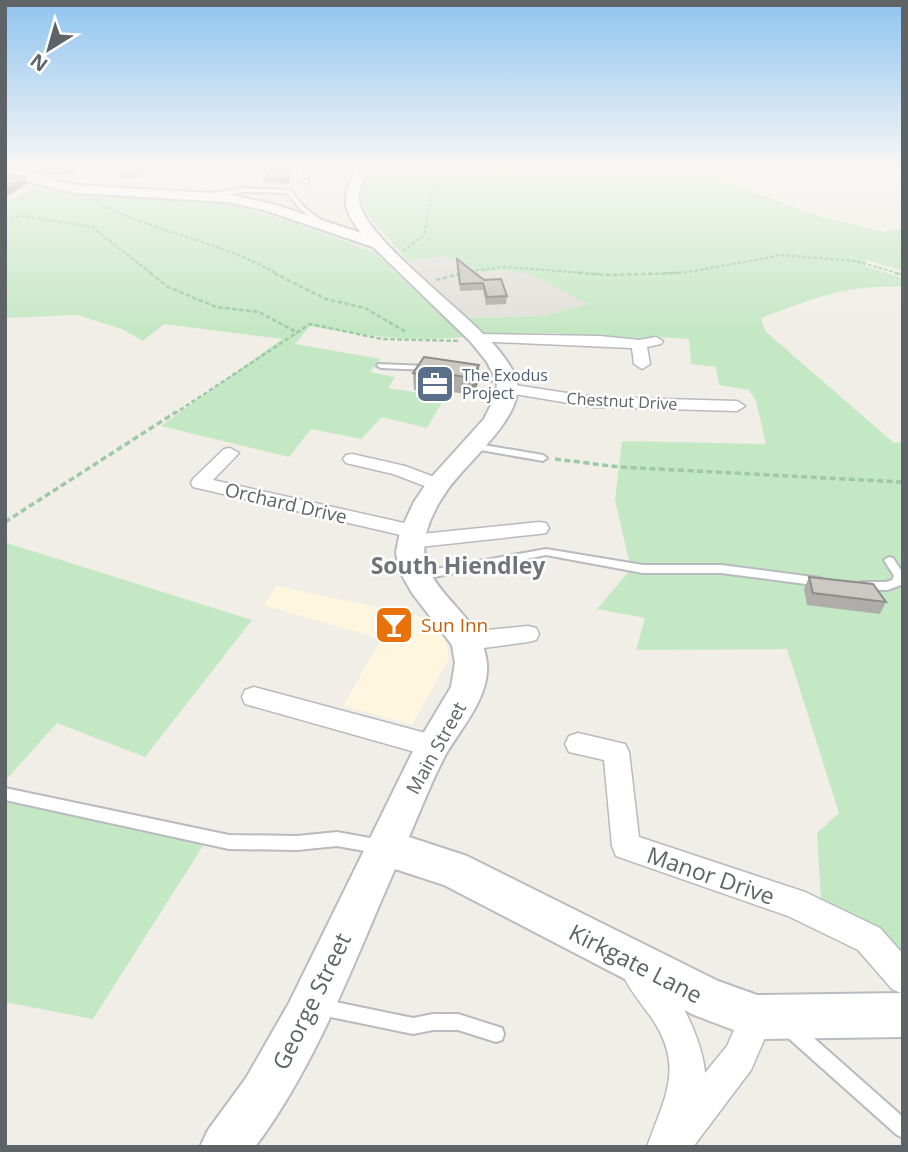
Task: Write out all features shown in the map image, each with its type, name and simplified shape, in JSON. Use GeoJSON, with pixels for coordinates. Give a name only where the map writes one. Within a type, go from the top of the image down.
{"type":"FeatureCollection","features":[{"type":"Feature","properties":{"kind":"street"},"geometry":{"type":"LineString","coordinates":[[309,221],[378,243]]}},
{"type":"Feature","properties":{"kind":"street"},"geometry":{"type":"LineString","coordinates":[[360,221],[391,256],[480,340],[499,365],[507,385],[499,412],[438,485],[424,506],[412,536],[416,576],[420,585],[468,641],[528,634]]}},
{"type":"Feature","properties":{"kind":"street"},"geometry":{"type":"LineString","coordinates":[[480,340],[600,340],[639,344],[656,341]]}},
{"type":"Feature","properties":{"kind":"street"},"geometry":{"type":"LineString","coordinates":[[639,344],[642,364]]}},
{"type":"Feature","properties":{"kind":"street","name":"Chestnut Drive"},"geometry":{"type":"LineString","coordinates":[[507,385],[593,402],[737,406]]}},
{"type":"Feature","properties":{"kind":"street","name":"Orchard Drive"},"geometry":{"type":"LineString","coordinates":[[230,453],[200,483],[412,536]]}},
{"type":"Feature","properties":{"kind":"street"},"geometry":{"type":"LineString","coordinates":[[352,459],[400,471],[438,485]]}},
{"type":"Feature","properties":{"kind":"street"},"geometry":{"type":"LineString","coordinates":[[412,536],[435,542],[498,530],[539,527]]}},
{"type":"Feature","properties":{"kind":"street","name":"Main Street"},"geometry":{"type":"LineString","coordinates":[[384,847],[433,746],[463,701],[471,664],[468,641]]}},
{"type":"Feature","properties":{"kind":"street"},"geometry":{"type":"LineString","coordinates":[[254,697],[433,746]]}},
{"type":"Feature","properties":{"kind":"street","name":"Manor Drive"},"geometry":{"type":"LineString","coordinates":[[578,744],[616,752],[626,846],[794,903],[869,939],[903,978]]}},
{"type":"Feature","properties":{"kind":"street","name":"Kirkgate Lane"},"geometry":{"type":"LineString","coordinates":[[384,847],[453,869],[709,1000],[767,1017],[903,1015]]}},
{"type":"Feature","properties":{"kind":"street","name":"George Street"},"geometry":{"type":"LineString","coordinates":[[225,1147],[261,1098],[311,1005],[384,847]]}},
{"type":"Feature","properties":{"kind":"street"},"geometry":{"type":"LineString","coordinates":[[629,959],[671,1018],[684,1044],[688,1074],[668,1147]]}},
{"type":"Feature","properties":{"kind":"street"},"geometry":{"type":"LineString","coordinates":[[668,1147],[739,1058],[767,1017]]}},
{"type":"Feature","properties":{"kind":"lane"},"geometry":{"type":"LineString","coordinates":[[318,221],[325,226]]}},
{"type":"Feature","properties":{"kind":"lane"},"geometry":{"type":"LineString","coordinates":[[381,366],[435,370]]}},
{"type":"Feature","properties":{"kind":"lane"},"geometry":{"type":"LineString","coordinates":[[459,374],[507,385]]}},
{"type":"Feature","properties":{"kind":"lane"},"geometry":{"type":"LineString","coordinates":[[472,446],[543,457]]}},
{"type":"Feature","properties":{"kind":"lane"},"geometry":{"type":"LineString","coordinates":[[416,576],[547,552],[643,569],[721,569],[832,583]]}},
{"type":"Feature","properties":{"kind":"lane"},"geometry":{"type":"LineString","coordinates":[[853,585],[887,586],[897,582],[899,576],[889,560]]}},
{"type":"Feature","properties":{"kind":"lane"},"geometry":{"type":"LineString","coordinates":[[5,794],[229,842],[297,843],[337,839],[384,847]]}},
{"type":"Feature","properties":{"kind":"lane"},"geometry":{"type":"LineString","coordinates":[[311,1005],[414,1026],[433,1022],[458,1022],[496,1034]]}},
{"type":"Feature","properties":{"kind":"lane"},"geometry":{"type":"LineString","coordinates":[[767,1017],[903,1129]]}},
{"type":"Feature","properties":{"kind":"path"},"geometry":{"type":"LineString","coordinates":[[53,221],[92,227],[102,232],[168,287],[216,307],[259,312],[298,333]]}},
{"type":"Feature","properties":{"kind":"path"},"geometry":{"type":"LineString","coordinates":[[133,221],[237,255],[326,299],[365,308],[406,332]]}},
{"type":"Feature","properties":{"kind":"path"},"geometry":{"type":"LineString","coordinates":[[391,256],[424,235],[427,221]]}},
{"type":"Feature","properties":{"kind":"path"},"geometry":{"type":"LineString","coordinates":[[421,284],[480,268],[649,275],[689,272],[782,255],[856,261],[903,275]]}},
{"type":"Feature","properties":{"kind":"path"},"geometry":{"type":"LineString","coordinates":[[5,522],[310,324],[382,339],[480,340]]}},
{"type":"Feature","properties":{"kind":"path"},"geometry":{"type":"LineString","coordinates":[[543,457],[619,467],[903,482]]}},
{"type":"Feature","properties":{"kind":"shaded area"},"geometry":{"type":"Polygon","coordinates":[[[445,256],[483,272],[504,270],[529,274],[589,304],[544,316],[469,318],[408,261],[445,256]]]}},
{"type":"Feature","properties":{"kind":"shaded area"},"geometry":{"type":"Polygon","coordinates":[[[276,586],[429,618],[445,634],[449,658],[412,725],[343,706],[381,639],[264,605],[276,586]]]}},
{"type":"Feature","properties":{"kind":"green space"},"geometry":{"type":"Polygon","coordinates":[[[5,221],[287,221],[374,252],[463,337],[405,339],[310,326],[295,344],[381,359],[370,372],[395,377],[388,388],[445,397],[427,428],[382,417],[361,439],[311,429],[289,457],[161,426],[282,339],[164,324],[143,341],[122,329],[77,315],[5,318],[5,221]]]}},
{"type":"Feature","properties":{"kind":"green space"},"geometry":{"type":"Polygon","coordinates":[[[373,221],[839,221],[884,232],[903,228],[903,271],[866,260],[865,266],[903,278],[903,287],[847,290],[761,318],[765,331],[894,443],[903,442],[903,961],[823,934],[817,833],[839,813],[787,649],[636,650],[645,618],[597,609],[631,569],[615,500],[622,441],[766,444],[756,401],[749,390],[719,385],[716,367],[691,364],[689,339],[653,337],[640,341],[553,333],[487,334],[469,318],[544,316],[588,304],[529,274],[504,270],[483,272],[445,256],[408,261],[373,221]]]}},
{"type":"Feature","properties":{"kind":"green space"},"geometry":{"type":"Polygon","coordinates":[[[5,542],[252,620],[145,757],[57,723],[5,781],[5,542]]]}},
{"type":"Feature","properties":{"kind":"green space"},"geometry":{"type":"Polygon","coordinates":[[[5,788],[208,838],[93,1019],[5,1002],[5,788]]]}},
{"type":"Feature","properties":{"kind":"building"},"geometry":{"type":"Polygon","coordinates":[[[457,259],[484,280],[501,279],[507,296],[487,297],[483,283],[460,284],[457,259]]]}},
{"type":"Feature","properties":{"kind":"building"},"geometry":{"type":"Polygon","coordinates":[[[424,357],[479,365],[472,378],[446,374],[444,378],[413,373],[424,357]]]}},
{"type":"Feature","properties":{"kind":"building"},"geometry":{"type":"Polygon","coordinates":[[[809,577],[873,584],[886,602],[813,593],[809,577]]]}},
{"type":"Feature","properties":{"kind":"place","name":"The Exodus Project"},"geometry":{"type":"Point","coordinates":[435,384]}},
{"type":"Feature","properties":{"kind":"place","name":"Sun Inn"},"geometry":{"type":"Point","coordinates":[394,625]}},
{"type":"Feature","properties":{"kind":"district","name":"South Hiendley"},"geometry":{"type":"Point","coordinates":[458,565]}}]}
